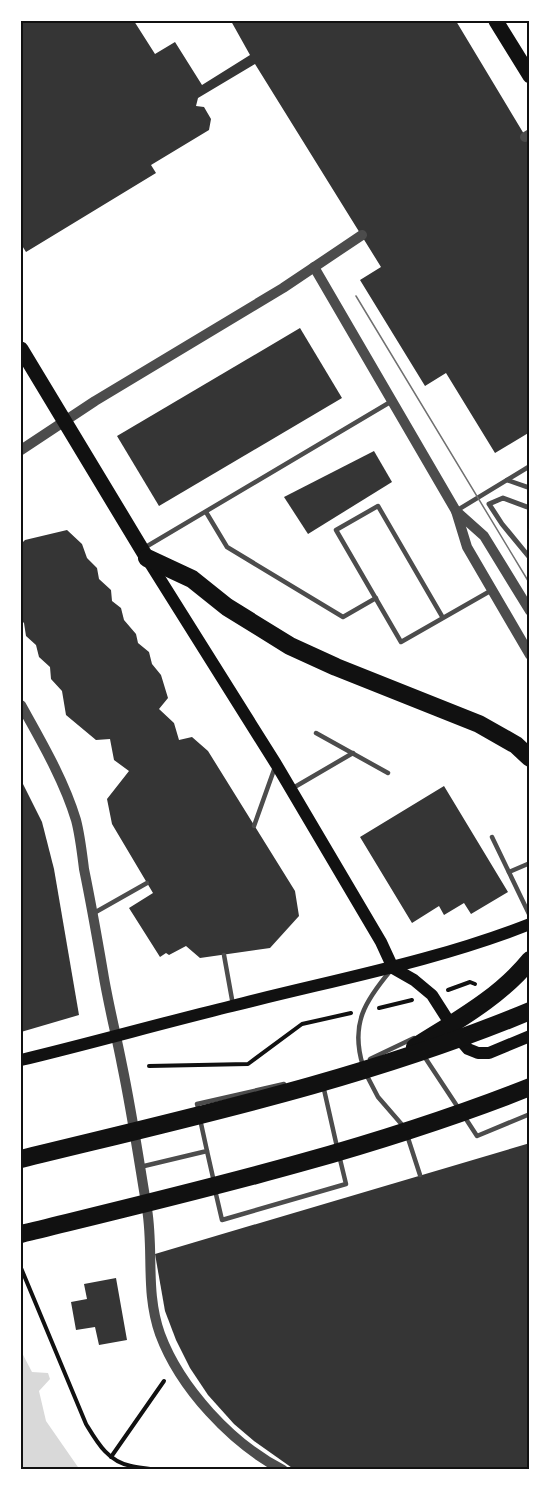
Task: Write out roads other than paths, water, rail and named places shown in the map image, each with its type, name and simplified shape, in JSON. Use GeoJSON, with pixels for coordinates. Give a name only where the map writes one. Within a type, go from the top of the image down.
{"type":"FeatureCollection","features":[{"type":"Feature","properties":{"kind":"highway"},"geometry":{"type":"LineString","coordinates":[[144,554],[192,579],[227,608],[290,646],[336,667],[479,724],[516,745],[530,758]]}},
{"type":"Feature","properties":{"kind":"highway"},"geometry":{"type":"LineString","coordinates":[[392,1062],[491,998],[516,977],[530,960]]}},
{"type":"Feature","properties":{"kind":"highway"},"geometry":{"type":"LineString","coordinates":[[21,1159],[262,1099],[392,1062],[446,1044],[530,1011]]}},
{"type":"Feature","properties":{"kind":"highway"},"geometry":{"type":"LineString","coordinates":[[21,1234],[328,1154],[485,1105],[530,1086]]}},
{"type":"Feature","properties":{"kind":"main road"},"geometry":{"type":"LineString","coordinates":[[496,21],[530,76]]}},
{"type":"Feature","properties":{"kind":"main road"},"geometry":{"type":"LineString","coordinates":[[21,350],[144,554],[276,764],[381,942],[393,968],[414,980],[432,995],[468,1049],[478,1053],[489,1053],[530,1036]]}},
{"type":"Feature","properties":{"kind":"main road"},"geometry":{"type":"LineString","coordinates":[[21,1060],[393,968],[474,945],[530,924]]}},
{"type":"Feature","properties":{"kind":"street"},"geometry":{"type":"LineString","coordinates":[[21,450],[65,420],[283,288],[362,235]]}},
{"type":"Feature","properties":{"kind":"street"},"geometry":{"type":"LineString","coordinates":[[314,267],[456,511],[466,547],[530,655]]}},
{"type":"Feature","properties":{"kind":"street"},"geometry":{"type":"LineString","coordinates":[[530,508],[503,498],[489,504],[530,558]]}},
{"type":"Feature","properties":{"kind":"street"},"geometry":{"type":"LineString","coordinates":[[456,511],[484,537],[530,611]]}},
{"type":"Feature","properties":{"kind":"street"},"geometry":{"type":"LineString","coordinates":[[21,705],[58,775],[76,819],[151,1232],[149,1263],[153,1303],[160,1333],[170,1356],[195,1393],[230,1433],[252,1451],[283,1470]]}},
{"type":"Feature","properties":{"kind":"lane"},"geometry":{"type":"LineString","coordinates":[[144,554],[206,512],[392,401]]}},
{"type":"Feature","properties":{"kind":"lane"},"geometry":{"type":"LineString","coordinates":[[456,511],[530,466]]}},
{"type":"Feature","properties":{"kind":"lane"},"geometry":{"type":"LineString","coordinates":[[507,480],[530,488]]}},
{"type":"Feature","properties":{"kind":"lane"},"geometry":{"type":"LineString","coordinates":[[443,618],[378,506],[336,530],[401,642],[443,618],[492,590]]}},
{"type":"Feature","properties":{"kind":"lane"},"geometry":{"type":"LineString","coordinates":[[206,512],[227,547],[343,617],[376,598]]}},
{"type":"Feature","properties":{"kind":"lane"},"geometry":{"type":"LineString","coordinates":[[316,734],[388,772]]}},
{"type":"Feature","properties":{"kind":"lane"},"geometry":{"type":"LineString","coordinates":[[291,789],[353,753]]}},
{"type":"Feature","properties":{"kind":"lane"},"geometry":{"type":"LineString","coordinates":[[254,826],[276,764]]}},
{"type":"Feature","properties":{"kind":"lane"},"geometry":{"type":"LineString","coordinates":[[492,837],[530,916]]}},
{"type":"Feature","properties":{"kind":"lane"},"geometry":{"type":"LineString","coordinates":[[509,872],[530,863]]}},
{"type":"Feature","properties":{"kind":"lane"},"geometry":{"type":"LineString","coordinates":[[93,914],[147,884]]}},
{"type":"Feature","properties":{"kind":"lane"},"geometry":{"type":"LineString","coordinates":[[224,955],[232,1006]]}},
{"type":"Feature","properties":{"kind":"lane"},"geometry":{"type":"LineString","coordinates":[[393,968],[362,1011],[358,1039],[367,1076],[378,1097],[405,1128],[420,1175]]}},
{"type":"Feature","properties":{"kind":"lane"},"geometry":{"type":"LineString","coordinates":[[362,1063],[449,1022]]}},
{"type":"Feature","properties":{"kind":"lane"},"geometry":{"type":"LineString","coordinates":[[412,1039],[477,1136],[530,1114]]}},
{"type":"Feature","properties":{"kind":"lane"},"geometry":{"type":"LineString","coordinates":[[290,1083],[197,1104],[222,1220],[346,1184],[321,1076]]}},
{"type":"Feature","properties":{"kind":"lane"},"geometry":{"type":"LineString","coordinates":[[140,1167],[207,1151]]}},
{"type":"Feature","properties":{"kind":"tram line"},"geometry":{"type":"LineString","coordinates":[[356,296],[530,584]]}}]}
